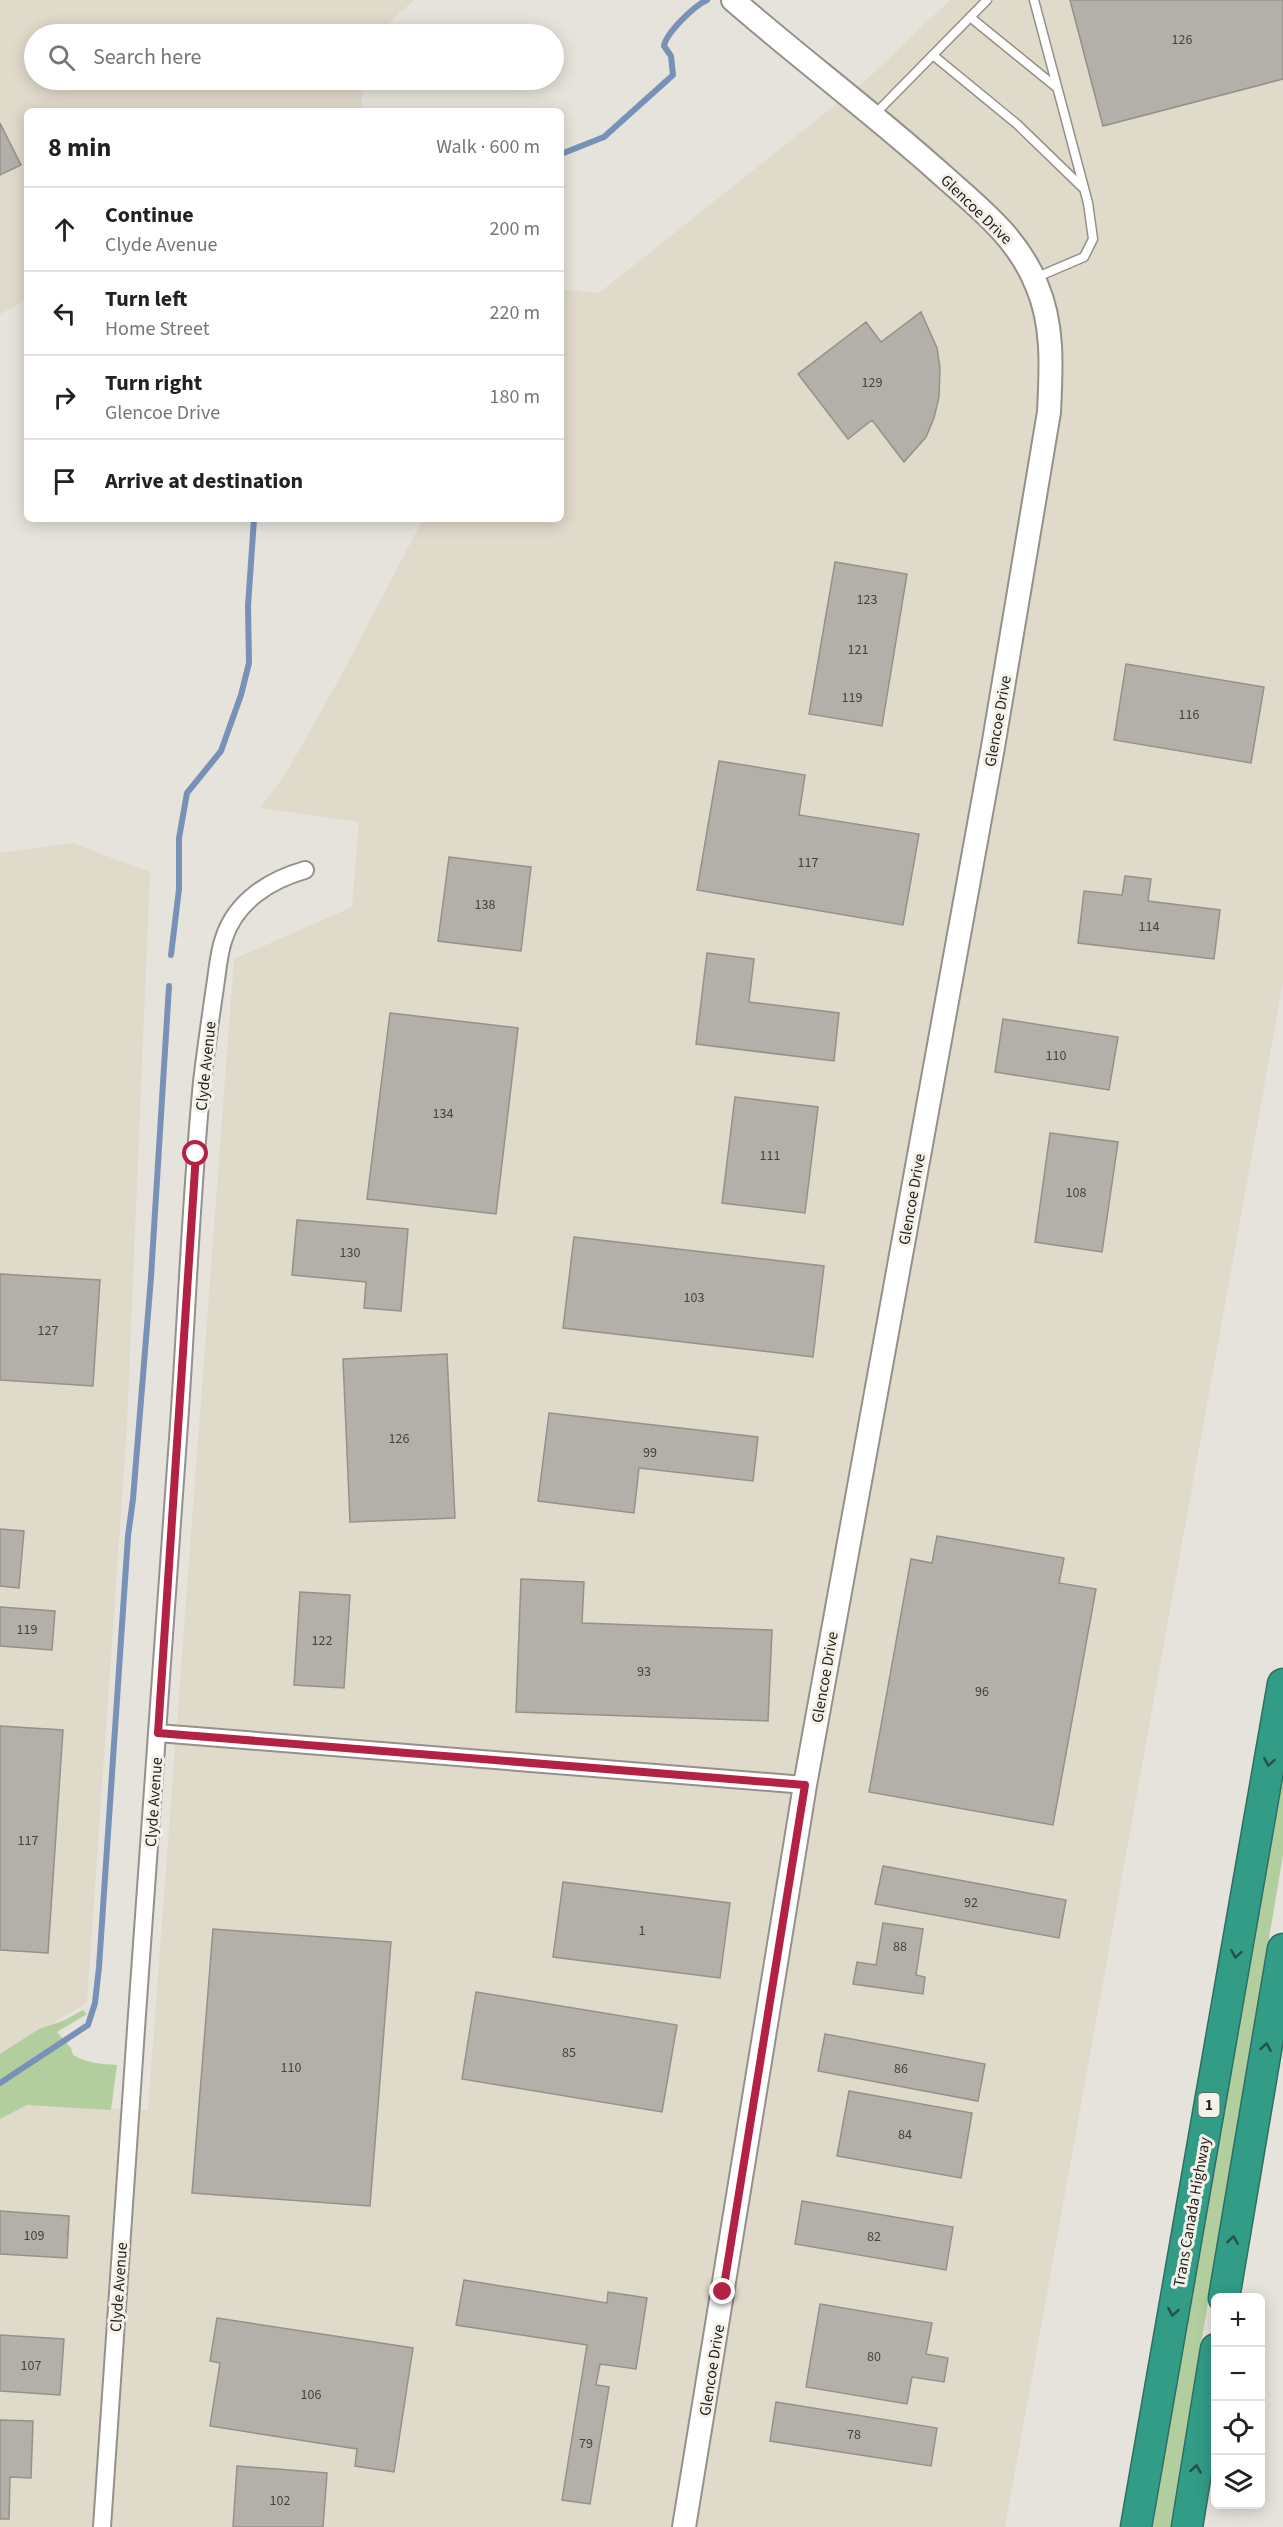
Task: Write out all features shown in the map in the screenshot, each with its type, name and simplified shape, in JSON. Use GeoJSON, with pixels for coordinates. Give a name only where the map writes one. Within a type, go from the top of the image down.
{"type":"FeatureCollection","features":[{"type":"Feature","properties":{"kind":"highway","name":"Trans Canada Highway"},"geometry":{"type":"LineString","coordinates":[[1136,2521],[1283,1684]]}},
{"type":"Feature","properties":{"kind":"highway"},"geometry":{"type":"LineString","coordinates":[[1225,2293],[1283,1949]]}},
{"type":"Feature","properties":{"kind":"highway"},"geometry":{"type":"LineString","coordinates":[[1187,2527],[1211,2374]]}},
{"type":"Feature","properties":{"kind":"street","name":"Glencoe Drive"},"geometry":{"type":"LineString","coordinates":[[684,2527],[805,1785],[989,771],[1049,412],[1051,351],[1047,318],[1034,278],[1026,261],[1010,238],[990,217],[873,115],[733,0]]}},
{"type":"Feature","properties":{"kind":"street","name":"Clyde Avenue"},"geometry":{"type":"LineString","coordinates":[[102,2527],[129,2115],[158,1733],[197,1131],[208,1030],[218,965],[227,929],[243,905],[265,886],[305,870]]}},
{"type":"Feature","properties":{"kind":"street"},"geometry":{"type":"LineString","coordinates":[[158,1733],[805,1785]]}},
{"type":"Feature","properties":{"kind":"lane"},"geometry":{"type":"LineString","coordinates":[[873,115],[987,0]]}},
{"type":"Feature","properties":{"kind":"lane"},"geometry":{"type":"LineString","coordinates":[[1034,0],[1084,190],[1094,239],[1084,257],[1034,278]]}},
{"type":"Feature","properties":{"kind":"lane"},"geometry":{"type":"LineString","coordinates":[[970,17],[1057,88]]}},
{"type":"Feature","properties":{"kind":"lane"},"geometry":{"type":"LineString","coordinates":[[934,56],[1018,125],[1084,190]]}},
{"type":"Feature","properties":{"kind":"shaded area"},"geometry":{"type":"Polygon","coordinates":[[[0,0],[414,0],[388,24],[24,24],[24,90],[362,90],[361,108],[24,108],[24,302],[0,314],[0,0]]]}},
{"type":"Feature","properties":{"kind":"shaded area"},"geometry":{"type":"Polygon","coordinates":[[[950,0],[1283,0],[1283,982],[1005,2527],[0,2527],[0,2119],[27,2105],[148,2110],[234,959],[352,907],[359,822],[260,808],[285,775],[342,674],[421,522],[564,522],[564,289],[599,293],[863,83],[950,0]]]}},
{"type":"Feature","properties":{"kind":"shaded area"},"geometry":{"type":"Polygon","coordinates":[[[72,843],[150,872],[127,1426],[87,2003],[0,2054],[0,853],[72,843]]]}},
{"type":"Feature","properties":{"kind":"green space"},"geometry":{"type":"Polygon","coordinates":[[[1283,1755],[1283,1855],[1171,2527],[1153,2527],[1208,2181],[1283,1755]]]}},
{"type":"Feature","properties":{"kind":"green space"},"geometry":{"type":"Polygon","coordinates":[[[83,2010],[87,2014],[57,2032],[71,2048],[73,2055],[78,2058],[100,2064],[117,2065],[111,2110],[27,2105],[0,2119],[0,2054],[39,2029],[65,2020],[83,2010]]]}},
{"type":"Feature","properties":{"kind":"building"},"geometry":{"type":"Polygon","coordinates":[[[1070,0],[1283,0],[1283,79],[1103,126],[1070,0]]]}},
{"type":"Feature","properties":{"kind":"building"},"geometry":{"type":"Polygon","coordinates":[[[0,123],[21,165],[0,175],[0,123]]]}},
{"type":"Feature","properties":{"kind":"building"},"geometry":{"type":"Polygon","coordinates":[[[921,312],[937,348],[940,368],[939,397],[926,437],[904,462],[872,420],[848,439],[798,374],[866,322],[881,342],[921,312]]]}},
{"type":"Feature","properties":{"kind":"building"},"geometry":{"type":"Polygon","coordinates":[[[835,562],[907,574],[882,726],[809,714],[835,562]]]}},
{"type":"Feature","properties":{"kind":"building"},"geometry":{"type":"Polygon","coordinates":[[[1126,664],[1264,687],[1251,763],[1114,740],[1126,664]]]}},
{"type":"Feature","properties":{"kind":"building"},"geometry":{"type":"Polygon","coordinates":[[[719,761],[805,775],[799,815],[919,834],[903,925],[697,890],[719,761]]]}},
{"type":"Feature","properties":{"kind":"building"},"geometry":{"type":"Polygon","coordinates":[[[449,857],[531,867],[521,951],[438,941],[449,857]]]}},
{"type":"Feature","properties":{"kind":"building"},"geometry":{"type":"Polygon","coordinates":[[[1125,876],[1151,879],[1148,901],[1220,910],[1214,959],[1078,943],[1084,891],[1122,895],[1125,876]]]}},
{"type":"Feature","properties":{"kind":"building"},"geometry":{"type":"Polygon","coordinates":[[[707,953],[754,959],[749,1002],[839,1013],[834,1061],[696,1044],[707,953]]]}},
{"type":"Feature","properties":{"kind":"building"},"geometry":{"type":"Polygon","coordinates":[[[390,1013],[518,1028],[496,1214],[367,1199],[390,1013]]]}},
{"type":"Feature","properties":{"kind":"building"},"geometry":{"type":"Polygon","coordinates":[[[1003,1019],[1118,1037],[1109,1090],[995,1072],[1003,1019]]]}},
{"type":"Feature","properties":{"kind":"building"},"geometry":{"type":"Polygon","coordinates":[[[735,1097],[818,1107],[805,1213],[722,1203],[735,1097]]]}},
{"type":"Feature","properties":{"kind":"building"},"geometry":{"type":"Polygon","coordinates":[[[1050,1133],[1118,1142],[1102,1252],[1035,1242],[1050,1133]]]}},
{"type":"Feature","properties":{"kind":"building"},"geometry":{"type":"Polygon","coordinates":[[[297,1220],[408,1229],[401,1311],[364,1308],[366,1282],[292,1275],[297,1220]]]}},
{"type":"Feature","properties":{"kind":"building"},"geometry":{"type":"Polygon","coordinates":[[[574,1237],[824,1266],[813,1357],[563,1328],[574,1237]]]}},
{"type":"Feature","properties":{"kind":"building"},"geometry":{"type":"Polygon","coordinates":[[[0,1274],[100,1280],[93,1386],[0,1380],[0,1274]]]}},
{"type":"Feature","properties":{"kind":"building"},"geometry":{"type":"Polygon","coordinates":[[[447,1354],[455,1518],[350,1522],[343,1359],[447,1354]]]}},
{"type":"Feature","properties":{"kind":"building"},"geometry":{"type":"Polygon","coordinates":[[[549,1413],[758,1437],[753,1481],[639,1468],[634,1513],[538,1501],[549,1413]]]}},
{"type":"Feature","properties":{"kind":"building"},"geometry":{"type":"Polygon","coordinates":[[[0,1529],[24,1531],[19,1588],[0,1586],[0,1529]]]}},
{"type":"Feature","properties":{"kind":"building"},"geometry":{"type":"Polygon","coordinates":[[[937,1536],[1064,1558],[1059,1583],[1096,1589],[1053,1825],[869,1792],[911,1559],[932,1563],[937,1536]]]}},
{"type":"Feature","properties":{"kind":"building"},"geometry":{"type":"Polygon","coordinates":[[[521,1579],[584,1582],[582,1623],[772,1630],[768,1721],[516,1712],[521,1579]]]}},
{"type":"Feature","properties":{"kind":"building"},"geometry":{"type":"Polygon","coordinates":[[[300,1592],[350,1595],[344,1688],[294,1685],[300,1592]]]}},
{"type":"Feature","properties":{"kind":"building"},"geometry":{"type":"Polygon","coordinates":[[[0,1607],[55,1611],[52,1650],[0,1646],[0,1607]]]}},
{"type":"Feature","properties":{"kind":"building"},"geometry":{"type":"Polygon","coordinates":[[[0,1726],[63,1730],[48,1953],[0,1950],[0,1726]]]}},
{"type":"Feature","properties":{"kind":"building"},"geometry":{"type":"Polygon","coordinates":[[[883,1866],[1066,1900],[1059,1938],[875,1904],[883,1866]]]}},
{"type":"Feature","properties":{"kind":"building"},"geometry":{"type":"Polygon","coordinates":[[[563,1882],[730,1903],[720,1978],[553,1957],[563,1882]]]}},
{"type":"Feature","properties":{"kind":"building"},"geometry":{"type":"Polygon","coordinates":[[[883,1923],[923,1929],[916,1975],[925,1977],[923,1994],[853,1984],[857,1962],[876,1965],[883,1923]]]}},
{"type":"Feature","properties":{"kind":"building"},"geometry":{"type":"Polygon","coordinates":[[[213,1929],[391,1942],[370,2206],[192,2193],[213,1929]]]}},
{"type":"Feature","properties":{"kind":"building"},"geometry":{"type":"Polygon","coordinates":[[[476,1992],[677,2025],[662,2112],[462,2079],[476,1992]]]}},
{"type":"Feature","properties":{"kind":"building"},"geometry":{"type":"Polygon","coordinates":[[[825,2034],[985,2064],[978,2101],[818,2071],[825,2034]]]}},
{"type":"Feature","properties":{"kind":"building"},"geometry":{"type":"Polygon","coordinates":[[[849,2091],[972,2113],[961,2178],[837,2156],[849,2091]]]}},
{"type":"Feature","properties":{"kind":"building"},"geometry":{"type":"Polygon","coordinates":[[[802,2201],[953,2227],[946,2270],[795,2244],[802,2201]]]}},
{"type":"Feature","properties":{"kind":"building"},"geometry":{"type":"Polygon","coordinates":[[[0,2211],[69,2216],[67,2258],[0,2254],[0,2211]]]}},
{"type":"Feature","properties":{"kind":"building"},"geometry":{"type":"Polygon","coordinates":[[[464,2280],[607,2303],[608,2292],[647,2298],[636,2369],[600,2364],[596,2385],[609,2387],[590,2504],[562,2500],[587,2345],[456,2325],[464,2280]]]}},
{"type":"Feature","properties":{"kind":"building"},"geometry":{"type":"Polygon","coordinates":[[[820,2304],[932,2323],[926,2354],[948,2358],[944,2382],[912,2377],[907,2404],[806,2387],[820,2304]]]}},
{"type":"Feature","properties":{"kind":"building"},"geometry":{"type":"Polygon","coordinates":[[[217,2318],[413,2348],[394,2472],[355,2466],[357,2449],[210,2426],[220,2363],[210,2361],[217,2318]]]}},
{"type":"Feature","properties":{"kind":"building"},"geometry":{"type":"Polygon","coordinates":[[[0,2335],[64,2339],[60,2395],[0,2391],[0,2335]]]}},
{"type":"Feature","properties":{"kind":"building"},"geometry":{"type":"Polygon","coordinates":[[[776,2402],[937,2428],[931,2466],[770,2441],[776,2402]]]}},
{"type":"Feature","properties":{"kind":"building"},"geometry":{"type":"Polygon","coordinates":[[[0,2420],[33,2421],[31,2478],[10,2477],[9,2519],[0,2519],[0,2420]]]}},
{"type":"Feature","properties":{"kind":"building"},"geometry":{"type":"Polygon","coordinates":[[[237,2466],[327,2473],[323,2527],[233,2527],[237,2466]]]}},
{"type":"Feature","properties":{"kind":"waterway"},"geometry":{"type":"LineString","coordinates":[[564,153],[604,137],[673,75],[671,56],[664,46],[666,41],[681,20],[707,0]]}},
{"type":"Feature","properties":{"kind":"waterway"},"geometry":{"type":"LineString","coordinates":[[171,955],[179,889],[179,838],[187,793],[221,751],[241,695],[249,663],[248,606],[254,522]]}},
{"type":"Feature","properties":{"kind":"waterway"},"geometry":{"type":"LineString","coordinates":[[0,2083],[88,2025],[95,2003],[128,1536],[151,1277],[169,986]]}},
{"type":"Feature","properties":{"kind":"route"},"geometry":{"type":"LineString","coordinates":[[196,1154],[158,1733],[805,1785],[723,2292]]}}]}
